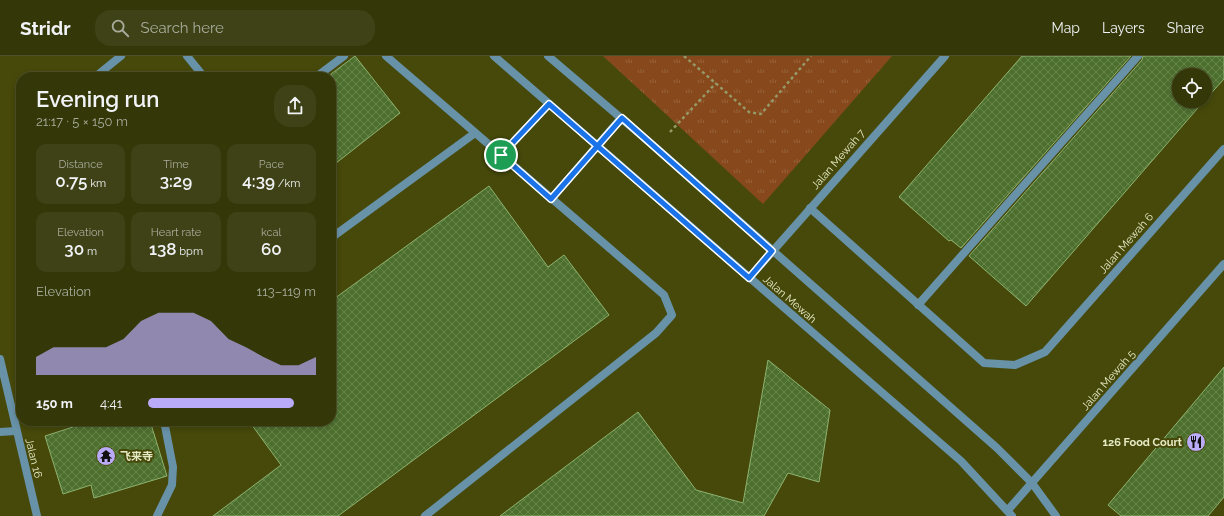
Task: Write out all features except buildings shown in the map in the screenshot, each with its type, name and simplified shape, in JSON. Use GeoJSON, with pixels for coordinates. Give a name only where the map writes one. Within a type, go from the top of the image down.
{"type":"FeatureCollection","features":[{"type":"Feature","properties":{"kind":"street"},"geometry":{"type":"LineString","coordinates":[[101,72],[121,56]]}},
{"type":"Feature","properties":{"kind":"street"},"geometry":{"type":"LineString","coordinates":[[187,56],[200,72]]}},
{"type":"Feature","properties":{"kind":"street"},"geometry":{"type":"LineString","coordinates":[[323,72],[344,56]]}},
{"type":"Feature","properties":{"kind":"street"},"geometry":{"type":"LineString","coordinates":[[386,56],[664,296],[672,315],[656,333],[425,516]]}},
{"type":"Feature","properties":{"kind":"street","name":"Jalan Mewah"},"geometry":{"type":"LineString","coordinates":[[494,56],[961,461],[1010,513]]}},
{"type":"Feature","properties":{"kind":"street"},"geometry":{"type":"LineString","coordinates":[[548,56],[622,118],[997,448],[1032,483],[1056,516]]}},
{"type":"Feature","properties":{"kind":"street","name":"Jalan Mewah 7"},"geometry":{"type":"LineString","coordinates":[[749,278],[945,56]]}},
{"type":"Feature","properties":{"kind":"street"},"geometry":{"type":"LineString","coordinates":[[810,208],[918,305],[1138,56]]}},
{"type":"Feature","properties":{"kind":"street"},"geometry":{"type":"LineString","coordinates":[[501,155],[549,104]]}},
{"type":"Feature","properties":{"kind":"street"},"geometry":{"type":"LineString","coordinates":[[551,199],[622,118]]}},
{"type":"Feature","properties":{"kind":"street"},"geometry":{"type":"LineString","coordinates":[[336,234],[475,133]]}},
{"type":"Feature","properties":{"kind":"street","name":"Jalan Mewah 6"},"geometry":{"type":"LineString","coordinates":[[918,305],[984,363],[1015,365],[1045,352],[1224,149]]}},
{"type":"Feature","properties":{"kind":"street","name":"Jalan Mewah 5"},"geometry":{"type":"LineString","coordinates":[[1010,513],[1032,483],[1224,264]]}},
{"type":"Feature","properties":{"kind":"street","name":"Jalan 16"},"geometry":{"type":"LineString","coordinates":[[0,359],[37,516]]}},
{"type":"Feature","properties":{"kind":"street"},"geometry":{"type":"LineString","coordinates":[[157,516],[172,486],[173,467],[165,426]]}},
{"type":"Feature","properties":{"kind":"street"},"geometry":{"type":"LineString","coordinates":[[0,432],[16,431]]}},
{"type":"Feature","properties":{"kind":"path"},"geometry":{"type":"LineString","coordinates":[[684,56],[749,112],[761,114],[811,56]]}},
{"type":"Feature","properties":{"kind":"path"},"geometry":{"type":"LineString","coordinates":[[671,131],[716,83]]}},
{"type":"Feature","properties":{"kind":"green space"},"geometry":{"type":"Polygon","coordinates":[[[603,56],[892,56],[763,204],[603,56]]]}},
{"type":"Feature","properties":{"kind":"place","name":"126 Food Court"},"geometry":{"type":"Point","coordinates":[1196,442]}},
{"type":"Feature","properties":{"kind":"place","name":"飞来寺"},"geometry":{"type":"Point","coordinates":[106,456]}},
{"type":"Feature","properties":{"kind":"route"},"geometry":{"type":"LineString","coordinates":[[501,155],[549,104],[598,145],[749,278],[772,251],[622,118],[598,145],[551,199],[501,155]]}}]}
